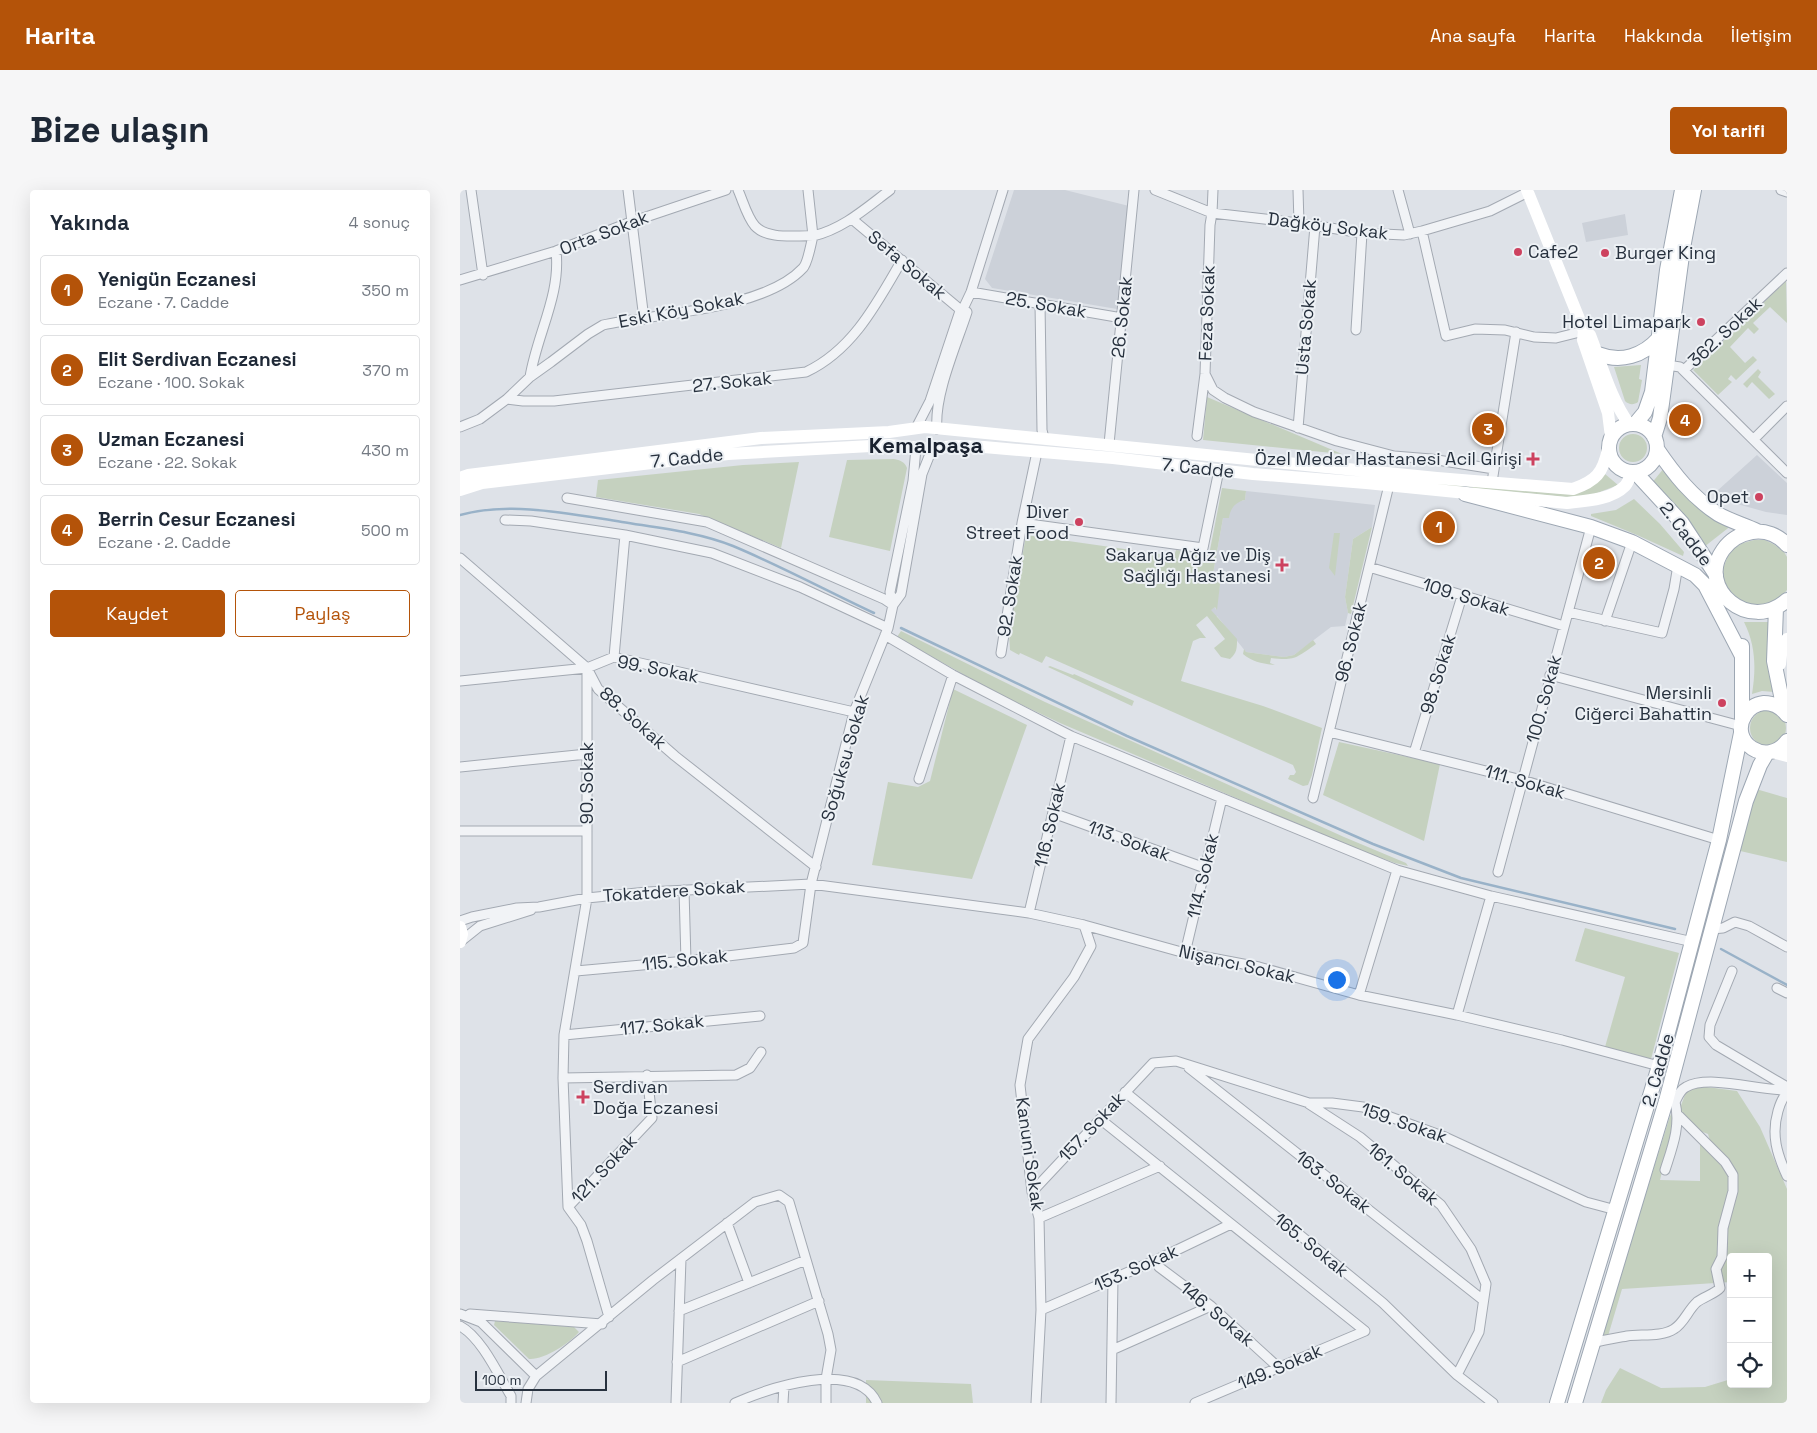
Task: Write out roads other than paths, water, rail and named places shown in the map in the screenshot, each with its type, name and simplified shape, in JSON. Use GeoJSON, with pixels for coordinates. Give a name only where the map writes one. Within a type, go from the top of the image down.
{"type":"FeatureCollection","features":[{"type":"Feature","properties":{"kind":"main road"},"geometry":{"type":"LineString","coordinates":[[1609,443],[1620,427],[1632,424],[1645,412],[1652,392],[1667,270],[1682,190]]}},
{"type":"Feature","properties":{"kind":"main road"},"geometry":{"type":"LineString","coordinates":[[1527,191],[1584,331],[1583,340],[1608,412],[1609,443],[1612,461],[1622,470],[1634,472],[1646,468],[1654,460],[1683,248],[1694,190]]}},
{"type":"Feature","properties":{"kind":"main road"},"geometry":{"type":"LineString","coordinates":[[1584,331],[1590,335],[1624,417],[1632,424],[1646,428],[1656,443]]}},
{"type":"Feature","properties":{"kind":"main road"},"geometry":{"type":"LineString","coordinates":[[1598,354],[1616,358],[1637,355],[1644,352],[1659,338]]}},
{"type":"Feature","properties":{"kind":"main road","name":"7. Cadde"},"geometry":{"type":"LineString","coordinates":[[460,478],[468,475],[761,438],[889,432],[925,427],[1437,478],[1573,489],[1589,483],[1597,475],[1605,464],[1609,443]]}},
{"type":"Feature","properties":{"kind":"main road"},"geometry":{"type":"LineString","coordinates":[[916,428],[916,448]]}},
{"type":"Feature","properties":{"kind":"main road"},"geometry":{"type":"LineString","coordinates":[[932,449],[938,435],[937,429]]}},
{"type":"Feature","properties":{"kind":"main road","name":"2. Cadde"},"geometry":{"type":"LineString","coordinates":[[1656,443],[1677,477],[1698,499],[1720,514],[1757,531],[1783,539]]}},
{"type":"Feature","properties":{"kind":"main road","name":"7. Cadde"},"geometry":{"type":"LineString","coordinates":[[460,490],[482,483],[728,454],[889,445],[932,449],[953,446],[984,447],[1567,503],[1600,498],[1615,492],[1625,486],[1634,472]]}},
{"type":"Feature","properties":{"kind":"main road","name":"2. Cadde"},"geometry":{"type":"LineString","coordinates":[[1557,1403],[1659,1066],[1693,942],[1719,840],[1742,726],[1742,656],[1737,628],[1719,586],[1716,574],[1682,524],[1634,472]]}},
{"type":"Feature","properties":{"kind":"main road"},"geometry":{"type":"LineString","coordinates":[[1465,494],[1591,527],[1632,542],[1678,565],[1695,575],[1705,585],[1742,656]]}},
{"type":"Feature","properties":{"kind":"main road"},"geometry":{"type":"LineString","coordinates":[[1716,574],[1721,553],[1728,544],[1741,535],[1757,531]]}},
{"type":"Feature","properties":{"kind":"main road"},"geometry":{"type":"LineString","coordinates":[[1724,596],[1742,610],[1753,612],[1765,612],[1783,605]]}},
{"type":"Feature","properties":{"kind":"main road"},"geometry":{"type":"LineString","coordinates":[[1783,605],[1774,661],[1785,713]]}},
{"type":"Feature","properties":{"kind":"main road"},"geometry":{"type":"LineString","coordinates":[[1778,679],[1782,646],[1787,639]]}},
{"type":"Feature","properties":{"kind":"main road"},"geometry":{"type":"LineString","coordinates":[[1785,713],[1777,706],[1769,703],[1753,706],[1746,712],[1742,726],[1748,745],[1754,750],[1787,756]]}},
{"type":"Feature","properties":{"kind":"main road"},"geometry":{"type":"LineString","coordinates":[[1770,752],[1780,748],[1787,741]]}},
{"type":"Feature","properties":{"kind":"main road","name":"2. Cadde"},"geometry":{"type":"LineString","coordinates":[[1574,1403],[1639,1193],[1671,1101],[1712,929],[1746,802],[1759,767],[1770,752]]}},
{"type":"Feature","properties":{"kind":"main road"},"geometry":{"type":"LineString","coordinates":[[460,928],[462,934],[460,942]]}},
{"type":"Feature","properties":{"kind":"street"},"geometry":{"type":"LineString","coordinates":[[471,190],[483,275]]}},
{"type":"Feature","properties":{"kind":"street"},"geometry":{"type":"LineString","coordinates":[[628,190],[644,319]]}},
{"type":"Feature","properties":{"kind":"street","name":"Orta Sokak"},"geometry":{"type":"LineString","coordinates":[[460,280],[483,275],[556,251],[709,192],[726,190]]}},
{"type":"Feature","properties":{"kind":"street"},"geometry":{"type":"LineString","coordinates":[[738,190],[755,225],[762,231],[772,234],[813,236],[827,233],[852,219],[890,190]]}},
{"type":"Feature","properties":{"kind":"street"},"geometry":{"type":"LineString","coordinates":[[808,190],[813,236]]}},
{"type":"Feature","properties":{"kind":"street"},"geometry":{"type":"LineString","coordinates":[[916,428],[930,401],[960,311],[962,311],[971,292],[1003,190]]}},
{"type":"Feature","properties":{"kind":"street","name":"26. Sokak"},"geometry":{"type":"LineString","coordinates":[[1109,444],[1134,190]]}},
{"type":"Feature","properties":{"kind":"street","name":"Dağköy Sokak"},"geometry":{"type":"LineString","coordinates":[[1155,190],[1212,213],[1300,223],[1362,233],[1410,234],[1490,211],[1527,191]]}},
{"type":"Feature","properties":{"kind":"street","name":"Feza Sokak"},"geometry":{"type":"LineString","coordinates":[[1197,436],[1205,374],[1213,190]]}},
{"type":"Feature","properties":{"kind":"street"},"geometry":{"type":"LineString","coordinates":[[1298,190],[1300,223]]}},
{"type":"Feature","properties":{"kind":"street"},"geometry":{"type":"LineString","coordinates":[[1398,190],[1410,234]]}},
{"type":"Feature","properties":{"kind":"street"},"geometry":{"type":"LineString","coordinates":[[1782,190],[1787,192]]}},
{"type":"Feature","properties":{"kind":"street","name":"Sefa Sokak"},"geometry":{"type":"LineString","coordinates":[[852,219],[962,311]]}},
{"type":"Feature","properties":{"kind":"street","name":"Usta Sokak"},"geometry":{"type":"LineString","coordinates":[[1298,428],[1315,226]]}},
{"type":"Feature","properties":{"kind":"street"},"geometry":{"type":"LineString","coordinates":[[1422,231],[1446,336],[1475,329],[1505,330],[1534,337],[1556,338],[1584,331]]}},
{"type":"Feature","properties":{"kind":"street"},"geometry":{"type":"LineString","coordinates":[[1356,330],[1362,233]]}},
{"type":"Feature","properties":{"kind":"street","name":"Eski Köy Sokak"},"geometry":{"type":"LineString","coordinates":[[460,427],[480,419],[507,399],[530,376],[588,334],[603,326],[625,320],[644,319],[728,303],[761,294],[780,285],[804,267],[813,236]]}},
{"type":"Feature","properties":{"kind":"street"},"geometry":{"type":"LineString","coordinates":[[530,376],[532,361],[558,276],[556,251]]}},
{"type":"Feature","properties":{"kind":"street","name":"27. Sokak"},"geometry":{"type":"LineString","coordinates":[[507,399],[554,401],[798,375],[828,361],[869,318],[902,260]]}},
{"type":"Feature","properties":{"kind":"street","name":"362. Sokak"},"geometry":{"type":"LineString","coordinates":[[1684,370],[1787,273]]}},
{"type":"Feature","properties":{"kind":"street","name":"25. Sokak"},"geometry":{"type":"LineString","coordinates":[[971,292],[1122,318]]}},
{"type":"Feature","properties":{"kind":"street"},"geometry":{"type":"LineString","coordinates":[[1040,304],[1042,430],[1044,438]]}},
{"type":"Feature","properties":{"kind":"street"},"geometry":{"type":"LineString","coordinates":[[937,429],[936,414],[939,398],[967,312],[962,311]]}},
{"type":"Feature","properties":{"kind":"street"},"geometry":{"type":"LineString","coordinates":[[1492,482],[1516,332]]}},
{"type":"Feature","properties":{"kind":"street"},"geometry":{"type":"LineString","coordinates":[[1667,364],[1684,370],[1787,473]]}},
{"type":"Feature","properties":{"kind":"street"},"geometry":{"type":"LineString","coordinates":[[1205,374],[1213,390],[1225,398],[1254,412],[1337,441],[1394,456],[1431,459],[1494,469]]}},
{"type":"Feature","properties":{"kind":"street"},"geometry":{"type":"LineString","coordinates":[[1754,439],[1787,406]]}},
{"type":"Feature","properties":{"kind":"street"},"geometry":{"type":"LineString","coordinates":[[893,604],[890,592],[908,509],[916,448]]}},
{"type":"Feature","properties":{"kind":"street"},"geometry":{"type":"LineString","coordinates":[[893,604],[901,594],[922,474],[932,449]]}},
{"type":"Feature","properties":{"kind":"street","name":"92. Sokak"},"geometry":{"type":"LineString","coordinates":[[1001,653],[1022,523],[1037,452]]}},
{"type":"Feature","properties":{"kind":"street"},"geometry":{"type":"LineString","coordinates":[[1022,523],[1203,548],[1219,470]]}},
{"type":"Feature","properties":{"kind":"street","name":"96. Sokak"},"geometry":{"type":"LineString","coordinates":[[1313,798],[1389,485]]}},
{"type":"Feature","properties":{"kind":"street"},"geometry":{"type":"LineString","coordinates":[[567,498],[707,522],[893,604]]}},
{"type":"Feature","properties":{"kind":"street"},"geometry":{"type":"LineString","coordinates":[[505,520],[625,534],[712,553],[800,587],[887,632],[952,675],[1071,736],[1397,870],[1491,896],[1693,942]]}},
{"type":"Feature","properties":{"kind":"street","name":"100. Sokak"},"geometry":{"type":"LineString","coordinates":[[1498,872],[1591,527]]}},
{"type":"Feature","properties":{"kind":"street"},"geometry":{"type":"LineString","coordinates":[[614,657],[625,534]]}},
{"type":"Feature","properties":{"kind":"street"},"geometry":{"type":"LineString","coordinates":[[1605,621],[1632,542]]}},
{"type":"Feature","properties":{"kind":"street","name":"88. Sokak"},"geometry":{"type":"LineString","coordinates":[[460,558],[587,668],[598,689],[675,756],[816,867]]}},
{"type":"Feature","properties":{"kind":"street"},"geometry":{"type":"LineString","coordinates":[[1568,612],[1662,633],[1674,589],[1678,565]]}},
{"type":"Feature","properties":{"kind":"street","name":"109. Sokak"},"geometry":{"type":"LineString","coordinates":[[1369,568],[1564,626]]}},
{"type":"Feature","properties":{"kind":"street","name":"98. Sokak"},"geometry":{"type":"LineString","coordinates":[[1414,753],[1462,596]]}},
{"type":"Feature","properties":{"kind":"street","name":"Soğuksu Sokak"},"geometry":{"type":"LineString","coordinates":[[794,948],[803,943],[811,884],[854,712],[887,632],[893,604]]}},
{"type":"Feature","properties":{"kind":"street","name":"99. Sokak"},"geometry":{"type":"LineString","coordinates":[[460,681],[587,668],[614,657],[854,712]]}},
{"type":"Feature","properties":{"kind":"street","name":"90. Sokak"},"geometry":{"type":"LineString","coordinates":[[568,1207],[563,1078],[564,1035],[587,898],[587,668]]}},
{"type":"Feature","properties":{"kind":"street"},"geometry":{"type":"LineString","coordinates":[[919,779],[952,675]]}},
{"type":"Feature","properties":{"kind":"street"},"geometry":{"type":"LineString","coordinates":[[1550,675],[1742,726]]}},
{"type":"Feature","properties":{"kind":"street","name":"111. Sokak"},"geometry":{"type":"LineString","coordinates":[[1330,732],[1522,780],[1719,840]]}},
{"type":"Feature","properties":{"kind":"street","name":"116. Sokak"},"geometry":{"type":"LineString","coordinates":[[1029,913],[1071,736]]}},
{"type":"Feature","properties":{"kind":"street"},"geometry":{"type":"LineString","coordinates":[[460,767],[587,754]]}},
{"type":"Feature","properties":{"kind":"street","name":"114. Sokak"},"geometry":{"type":"LineString","coordinates":[[1185,953],[1222,798]]}},
{"type":"Feature","properties":{"kind":"street","name":"113. Sokak"},"geometry":{"type":"LineString","coordinates":[[1053,814],[1205,868]]}},
{"type":"Feature","properties":{"kind":"street"},"geometry":{"type":"LineString","coordinates":[[460,831],[587,831]]}},
{"type":"Feature","properties":{"kind":"street"},"geometry":{"type":"LineString","coordinates":[[1359,995],[1397,870]]}},
{"type":"Feature","properties":{"kind":"street","name":"Nişancı Sokak"},"geometry":{"type":"LineString","coordinates":[[811,884],[1029,913],[1084,925],[1185,953],[1259,967],[1359,995],[1457,1015],[1562,1040],[1659,1066]]}},
{"type":"Feature","properties":{"kind":"street","name":"Tokatdere Sokak"},"geometry":{"type":"LineString","coordinates":[[460,921],[516,908],[538,907],[587,898],[684,890],[811,884]]}},
{"type":"Feature","properties":{"kind":"street"},"geometry":{"type":"LineString","coordinates":[[684,890],[686,961]]}},
{"type":"Feature","properties":{"kind":"street"},"geometry":{"type":"LineString","coordinates":[[1457,1015],[1491,896]]}},
{"type":"Feature","properties":{"kind":"street","name":"Tokatdere Sokak"},"geometry":{"type":"LineString","coordinates":[[460,942],[480,926],[519,915],[538,907]]}},
{"type":"Feature","properties":{"kind":"street"},"geometry":{"type":"LineString","coordinates":[[1712,929],[1723,928],[1735,922],[1749,926],[1786,944]]}},
{"type":"Feature","properties":{"kind":"street","name":"Kanuni Sokak"},"geometry":{"type":"LineString","coordinates":[[1036,1403],[1041,1310],[1039,1218],[1032,1192],[1020,1085],[1028,1038],[1074,977],[1091,946],[1084,925]]}},
{"type":"Feature","properties":{"kind":"street","name":"115. Sokak"},"geometry":{"type":"LineString","coordinates":[[576,970],[686,961],[794,948]]}},
{"type":"Feature","properties":{"kind":"street"},"geometry":{"type":"LineString","coordinates":[[1732,971],[1710,1025],[1709,1036],[1716,1045],[1787,1090]]}},
{"type":"Feature","properties":{"kind":"street"},"geometry":{"type":"LineString","coordinates":[[1777,988],[1787,993]]}},
{"type":"Feature","properties":{"kind":"street","name":"117. Sokak"},"geometry":{"type":"LineString","coordinates":[[564,1035],[760,1016]]}},
{"type":"Feature","properties":{"kind":"street"},"geometry":{"type":"LineString","coordinates":[[563,1078],[647,1075],[736,1075],[750,1068],[761,1052]]}},
{"type":"Feature","properties":{"kind":"street","name":"159. Sokak"},"geometry":{"type":"LineString","coordinates":[[1153,1062],[1176,1061],[1309,1104],[1332,1103],[1363,1107],[1445,1137],[1586,1202],[1616,1210]]}},
{"type":"Feature","properties":{"kind":"street","name":"157. Sokak"},"geometry":{"type":"LineString","coordinates":[[1032,1192],[1153,1062]]}},
{"type":"Feature","properties":{"kind":"street","name":"163. Sokak"},"geometry":{"type":"LineString","coordinates":[[1182,1063],[1483,1300]]}},
{"type":"Feature","properties":{"kind":"street","name":"121. Sokak"},"geometry":{"type":"LineString","coordinates":[[568,1207],[652,1118],[647,1075]]}},
{"type":"Feature","properties":{"kind":"street"},"geometry":{"type":"LineString","coordinates":[[1592,1342],[1673,1330],[1681,1323],[1695,1304],[1706,1295],[1717,1292],[1720,1288],[1716,1269],[1722,1257],[1723,1228],[1733,1191],[1733,1176],[1725,1162],[1679,1116],[1671,1101],[1685,1087],[1698,1083],[1721,1083],[1773,1091],[1787,1090]]}},
{"type":"Feature","properties":{"kind":"street"},"geometry":{"type":"LineString","coordinates":[[1787,1090],[1778,1109],[1774,1137],[1775,1146],[1787,1176]]}},
{"type":"Feature","properties":{"kind":"street","name":"165. Sokak"},"geometry":{"type":"LineString","coordinates":[[1125,1092],[1383,1304],[1457,1375],[1493,1403]]}},
{"type":"Feature","properties":{"kind":"street","name":"161. Sokak"},"geometry":{"type":"LineString","coordinates":[[1309,1104],[1360,1138],[1441,1205],[1471,1249],[1486,1284],[1479,1332],[1457,1375]]}},
{"type":"Feature","properties":{"kind":"street"},"geometry":{"type":"LineString","coordinates":[[1665,1170],[1679,1116]]}},
{"type":"Feature","properties":{"kind":"street"},"geometry":{"type":"LineString","coordinates":[[1100,1118],[1231,1224]]}},
{"type":"Feature","properties":{"kind":"street"},"geometry":{"type":"LineString","coordinates":[[1039,1218],[1160,1166]]}},
{"type":"Feature","properties":{"kind":"street"},"geometry":{"type":"LineString","coordinates":[[526,1403],[528,1389],[536,1376],[755,1202],[779,1195],[788,1202],[819,1301],[831,1350],[826,1379],[826,1403]]}},
{"type":"Feature","properties":{"kind":"street"},"geometry":{"type":"LineString","coordinates":[[568,1207],[581,1225],[587,1241],[609,1318]]}},
{"type":"Feature","properties":{"kind":"street"},"geometry":{"type":"LineString","coordinates":[[727,1223],[749,1283]]}},
{"type":"Feature","properties":{"kind":"street","name":"153. Sokak"},"geometry":{"type":"LineString","coordinates":[[1041,1310],[1156,1260],[1231,1224]]}},
{"type":"Feature","properties":{"kind":"street","name":"149. Sokak"},"geometry":{"type":"LineString","coordinates":[[1195,1403],[1365,1331],[1231,1224]]}},
{"type":"Feature","properties":{"kind":"street"},"geometry":{"type":"LineString","coordinates":[[676,1403],[681,1259]]}},
{"type":"Feature","properties":{"kind":"street"},"geometry":{"type":"LineString","coordinates":[[679,1311],[806,1260]]}},
{"type":"Feature","properties":{"kind":"street","name":"146. Sokak"},"geometry":{"type":"LineString","coordinates":[[1156,1260],[1159,1267],[1211,1306],[1279,1368]]}},
{"type":"Feature","properties":{"kind":"street"},"geometry":{"type":"LineString","coordinates":[[1110,1403],[1113,1279]]}},
{"type":"Feature","properties":{"kind":"street"},"geometry":{"type":"LineString","coordinates":[[677,1362],[819,1301]]}},
{"type":"Feature","properties":{"kind":"street"},"geometry":{"type":"LineString","coordinates":[[1112,1350],[1211,1306]]}},
{"type":"Feature","properties":{"kind":"street"},"geometry":{"type":"LineString","coordinates":[[460,1314],[602,1324]]}},
{"type":"Feature","properties":{"kind":"street"},"geometry":{"type":"LineString","coordinates":[[460,1314],[481,1322],[536,1376]]}},
{"type":"Feature","properties":{"kind":"street"},"geometry":{"type":"LineString","coordinates":[[460,1326],[468,1330],[477,1340],[511,1396],[511,1403]]}},
{"type":"Feature","properties":{"kind":"street"},"geometry":{"type":"LineString","coordinates":[[735,1403],[784,1386],[826,1379],[853,1382],[865,1387],[874,1396],[877,1403]]}},
{"type":"Feature","properties":{"kind":"street"},"geometry":{"type":"LineString","coordinates":[[783,1403],[784,1386]]}},
{"type":"Feature","properties":{"kind":"waterway"},"geometry":{"type":"LineString","coordinates":[[460,515],[500,509],[541,510],[692,534],[733,546],[874,613]]}},
{"type":"Feature","properties":{"kind":"waterway"},"geometry":{"type":"LineString","coordinates":[[901,628],[1127,736],[1373,844],[1461,878],[1675,929]]}},
{"type":"Feature","properties":{"kind":"waterway"},"geometry":{"type":"LineString","coordinates":[[1721,949],[1787,985]]}},
{"type":"Feature","properties":{"kind":"place","name":"Cafe2"},"geometry":{"type":"Point","coordinates":[1518,252]}},
{"type":"Feature","properties":{"kind":"place","name":"Burger King"},"geometry":{"type":"Point","coordinates":[1605,253]}},
{"type":"Feature","properties":{"kind":"place","name":"Hotel Limapark"},"geometry":{"type":"Point","coordinates":[1701,322]}},
{"type":"Feature","properties":{"kind":"place","name":"Berrin Cesur Eczanesi"},"geometry":{"type":"Point","coordinates":[1685,420]}},
{"type":"Feature","properties":{"kind":"place","name":"Uzman Eczanesi"},"geometry":{"type":"Point","coordinates":[1488,429]}},
{"type":"Feature","properties":{"kind":"place","name":"Özel Medar Hastanesi Acil Girişi"},"geometry":{"type":"Point","coordinates":[1533,459]}},
{"type":"Feature","properties":{"kind":"place","name":"Opet"},"geometry":{"type":"Point","coordinates":[1759,497]}},
{"type":"Feature","properties":{"kind":"place","name":"Diver Street Food"},"geometry":{"type":"Point","coordinates":[1079,522]}},
{"type":"Feature","properties":{"kind":"place","name":"Yenigün Eczanesi"},"geometry":{"type":"Point","coordinates":[1439,527]}},
{"type":"Feature","properties":{"kind":"place","name":"Elit Serdivan Eczanesi"},"geometry":{"type":"Point","coordinates":[1599,563]}},
{"type":"Feature","properties":{"kind":"place","name":"Sakarya Ağız ve Diş Sağlığı Hastanesi"},"geometry":{"type":"Point","coordinates":[1282,565]}},
{"type":"Feature","properties":{"kind":"place","name":"Mersinli Ciğerci Bahattin"},"geometry":{"type":"Point","coordinates":[1722,703]}},
{"type":"Feature","properties":{"kind":"place","name":"Serdivan Doğa Eczanesi"},"geometry":{"type":"Point","coordinates":[583,1097]}},
{"type":"Feature","properties":{"kind":"district","name":"Kemalpaşa"},"geometry":{"type":"Point","coordinates":[926,445]}}]}
